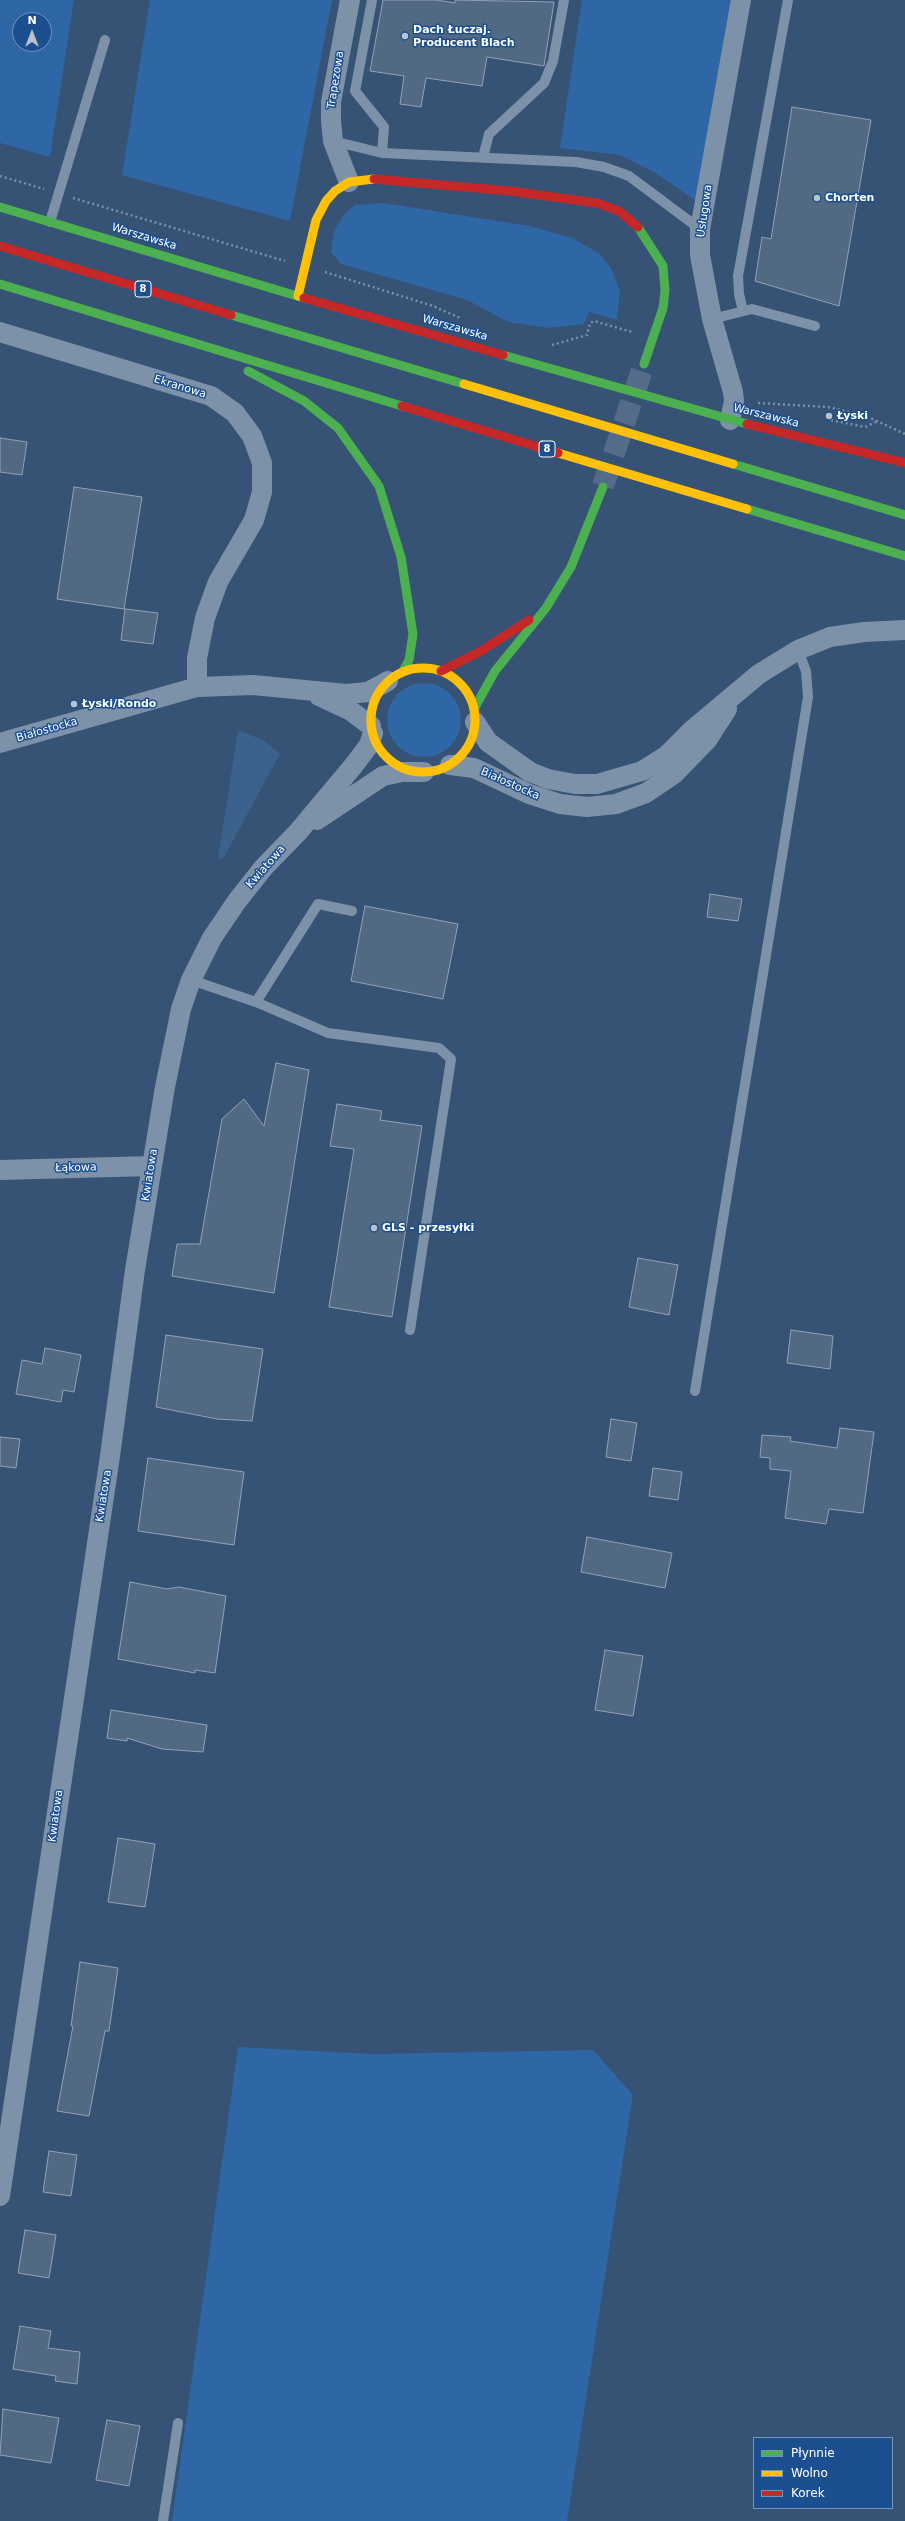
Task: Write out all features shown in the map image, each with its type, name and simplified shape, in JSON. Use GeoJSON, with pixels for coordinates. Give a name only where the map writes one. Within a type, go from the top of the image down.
{"type":"FeatureCollection","features":[{"type":"Feature","properties":{"kind":"main road"},"geometry":{"type":"LineString","coordinates":[[298,296],[316,220],[326,201],[335,191],[349,182],[379,179],[510,191],[598,203],[619,211],[640,228],[662,266],[665,290],[663,308],[644,364]]}},
{"type":"Feature","properties":{"kind":"main road","name":"Warszawska"},"geometry":{"type":"LineString","coordinates":[[0,207],[298,296],[732,410],[905,463]]}},
{"type":"Feature","properties":{"kind":"main road","name":"8"},"geometry":{"type":"LineString","coordinates":[[0,246],[905,515]]}},
{"type":"Feature","properties":{"kind":"main road","name":"8"},"geometry":{"type":"LineString","coordinates":[[0,284],[189,343],[905,556]]}},
{"type":"Feature","properties":{"kind":"main road"},"geometry":{"type":"LineString","coordinates":[[189,343],[268,381],[304,401],[338,428],[379,486],[401,557],[413,634],[410,660],[374,702],[372,730],[378,746],[387,757],[410,770],[424,772],[437,770],[450,765],[468,747],[475,716],[495,671],[546,608],[582,543],[603,487]]}},
{"type":"Feature","properties":{"kind":"main road"},"geometry":{"type":"LineString","coordinates":[[441,671],[481,651],[546,608]]}},
{"type":"Feature","properties":{"kind":"main road"},"geometry":{"type":"LineString","coordinates":[[395,677],[417,668],[441,671],[462,686],[475,716]]}},
{"type":"Feature","properties":{"kind":"street","name":"Trapezowa"},"geometry":{"type":"LineString","coordinates":[[349,182],[334,141],[331,102],[350,0]]}},
{"type":"Feature","properties":{"kind":"street","name":"Usługowa"},"geometry":{"type":"LineString","coordinates":[[732,410],[700,255],[700,228],[741,0]]}},
{"type":"Feature","properties":{"kind":"street","name":"Ekranowa"},"geometry":{"type":"LineString","coordinates":[[0,332],[211,396],[234,413],[252,436],[262,463],[262,492],[254,520],[218,582],[205,618],[197,658],[196,687]]}},
{"type":"Feature","properties":{"kind":"street","name":"Białostocka"},"geometry":{"type":"LineString","coordinates":[[475,716],[488,742],[530,772],[555,781],[575,784],[597,784],[642,771],[666,756],[759,674],[798,650],[830,637],[864,632],[905,630]]}},
{"type":"Feature","properties":{"kind":"street","name":"Białostocka"},"geometry":{"type":"LineString","coordinates":[[0,743],[196,687],[253,685],[346,694],[368,692],[395,677]]}},
{"type":"Feature","properties":{"kind":"street","name":"Białostocka"},"geometry":{"type":"LineString","coordinates":[[305,690],[351,711],[372,730]]}},
{"type":"Feature","properties":{"kind":"street","name":"Białostocka"},"geometry":{"type":"LineString","coordinates":[[450,765],[474,768],[529,794],[560,804],[586,806],[616,804],[646,793],[674,774],[707,740],[738,692]]}},
{"type":"Feature","properties":{"kind":"street","name":"Kwiatowa"},"geometry":{"type":"LineString","coordinates":[[0,2196],[110,1456],[134,1270],[174,1036],[190,980],[212,938],[237,901],[264,867],[298,832],[354,765],[369,745],[372,730]]}},
{"type":"Feature","properties":{"kind":"street","name":"Kwiatowa"},"geometry":{"type":"LineString","coordinates":[[298,832],[383,776],[402,772],[424,772]]}},
{"type":"Feature","properties":{"kind":"street","name":"Łąkowa"},"geometry":{"type":"LineString","coordinates":[[0,1170],[152,1166]]}},
{"type":"Feature","properties":{"kind":"lane"},"geometry":{"type":"LineString","coordinates":[[372,0],[355,91],[384,127],[382,153]]}},
{"type":"Feature","properties":{"kind":"lane"},"geometry":{"type":"LineString","coordinates":[[483,157],[489,134],[544,83],[553,61],[564,0]]}},
{"type":"Feature","properties":{"kind":"lane"},"geometry":{"type":"LineString","coordinates":[[743,311],[739,294],[738,276],[788,0]]}},
{"type":"Feature","properties":{"kind":"lane"},"geometry":{"type":"LineString","coordinates":[[50,222],[60,194],[105,40]]}},
{"type":"Feature","properties":{"kind":"lane"},"geometry":{"type":"LineString","coordinates":[[334,141],[382,153],[576,162],[610,170],[629,176],[700,228]]}},
{"type":"Feature","properties":{"kind":"lane"},"geometry":{"type":"LineString","coordinates":[[712,319],[752,309],[815,326]]}},
{"type":"Feature","properties":{"kind":"lane"},"geometry":{"type":"LineString","coordinates":[[695,1391],[808,697],[806,671],[798,650]]}},
{"type":"Feature","properties":{"kind":"lane"},"geometry":{"type":"LineString","coordinates":[[256,1002],[318,904],[352,911]]}},
{"type":"Feature","properties":{"kind":"lane"},"geometry":{"type":"LineString","coordinates":[[190,980],[256,1002],[328,1033],[439,1048],[451,1059],[410,1330]]}},
{"type":"Feature","properties":{"kind":"lane"},"geometry":{"type":"LineString","coordinates":[[163,2521],[178,2423]]}},
{"type":"Feature","properties":{"kind":"path"},"geometry":{"type":"LineString","coordinates":[[0,176],[304,266]]}},
{"type":"Feature","properties":{"kind":"path"},"geometry":{"type":"LineString","coordinates":[[324,266],[324,271],[433,306],[467,321]]}},
{"type":"Feature","properties":{"kind":"path"},"geometry":{"type":"LineString","coordinates":[[551,346],[586,335],[590,323],[594,321],[633,332]]}},
{"type":"Feature","properties":{"kind":"path"},"geometry":{"type":"LineString","coordinates":[[631,339],[634,327]]}},
{"type":"Feature","properties":{"kind":"path"},"geometry":{"type":"LineString","coordinates":[[732,410],[777,404],[828,407],[878,421],[905,434]]}},
{"type":"Feature","properties":{"kind":"path"},"geometry":{"type":"LineString","coordinates":[[777,404],[783,409]]}},
{"type":"Feature","properties":{"kind":"path"},"geometry":{"type":"LineString","coordinates":[[828,420],[865,427],[878,421]]}},
{"type":"Feature","properties":{"kind":"shaded area"},"geometry":{"type":"Polygon","coordinates":[[[0,0],[74,0],[50,157],[0,143],[0,0]]]}},
{"type":"Feature","properties":{"kind":"shaded area"},"geometry":{"type":"Polygon","coordinates":[[[150,0],[332,0],[290,221],[122,175],[150,0]]]}},
{"type":"Feature","properties":{"kind":"shaded area"},"geometry":{"type":"Polygon","coordinates":[[[582,0],[732,0],[696,201],[657,174],[620,155],[560,148],[582,0]]]}},
{"type":"Feature","properties":{"kind":"shaded area"},"geometry":{"type":"Polygon","coordinates":[[[383,203],[530,226],[572,238],[599,253],[611,268],[620,290],[617,320],[589,312],[584,324],[549,328],[508,322],[467,300],[341,264],[331,252],[334,231],[344,214],[355,205],[383,203]]]}},
{"type":"Feature","properties":{"kind":"shaded area"},"geometry":{"type":"Polygon","coordinates":[[[417,683],[431,683],[445,689],[455,699],[461,713],[461,727],[455,741],[445,751],[431,757],[417,757],[403,751],[393,741],[387,727],[387,713],[393,699],[403,689],[417,683]]]}},
{"type":"Feature","properties":{"kind":"shaded area"},"geometry":{"type":"Polygon","coordinates":[[[238,730],[263,740],[280,754],[223,859],[218,858],[238,730]]]}},
{"type":"Feature","properties":{"kind":"shaded area"},"geometry":{"type":"Polygon","coordinates":[[[238,2047],[371,2054],[593,2050],[633,2095],[567,2521],[172,2521],[238,2047]]]}},
{"type":"Feature","properties":{"kind":"building"},"geometry":{"type":"Polygon","coordinates":[[[383,0],[437,0],[455,3],[455,0],[554,2],[544,66],[487,57],[482,86],[426,78],[421,107],[400,104],[404,76],[370,71],[383,0]]]}},
{"type":"Feature","properties":{"kind":"building","name":"Chorten"},"geometry":{"type":"Polygon","coordinates":[[[792,107],[871,120],[839,306],[755,281],[762,237],[771,239],[792,107]]]}},
{"type":"Feature","properties":{"kind":"building"},"geometry":{"type":"Polygon","coordinates":[[[0,438],[27,442],[22,475],[0,472],[0,438]]]}},
{"type":"Feature","properties":{"kind":"building"},"geometry":{"type":"Polygon","coordinates":[[[74,487],[142,497],[124,609],[57,599],[74,487]]]}},
{"type":"Feature","properties":{"kind":"building"},"geometry":{"type":"Polygon","coordinates":[[[125,609],[158,613],[153,644],[121,640],[125,609]]]}},
{"type":"Feature","properties":{"kind":"building"},"geometry":{"type":"Polygon","coordinates":[[[710,894],[742,899],[738,921],[707,917],[710,894]]]}},
{"type":"Feature","properties":{"kind":"building"},"geometry":{"type":"Polygon","coordinates":[[[365,906],[458,924],[443,999],[351,981],[365,906]]]}},
{"type":"Feature","properties":{"kind":"building"},"geometry":{"type":"Polygon","coordinates":[[[276,1063],[309,1070],[274,1293],[172,1276],[177,1244],[200,1244],[222,1119],[244,1099],[264,1126],[276,1063]]]}},
{"type":"Feature","properties":{"kind":"building","name":"GLS - przesyłki"},"geometry":{"type":"Polygon","coordinates":[[[337,1104],[382,1111],[380,1120],[422,1126],[392,1317],[329,1307],[354,1149],[330,1146],[337,1104]]]}},
{"type":"Feature","properties":{"kind":"building"},"geometry":{"type":"Polygon","coordinates":[[[638,1258],[678,1265],[669,1315],[629,1307],[638,1258]]]}},
{"type":"Feature","properties":{"kind":"building"},"geometry":{"type":"Polygon","coordinates":[[[791,1330],[833,1336],[830,1369],[787,1363],[791,1330]]]}},
{"type":"Feature","properties":{"kind":"building"},"geometry":{"type":"Polygon","coordinates":[[[166,1335],[263,1349],[252,1421],[217,1419],[156,1407],[166,1335]]]}},
{"type":"Feature","properties":{"kind":"building"},"geometry":{"type":"Polygon","coordinates":[[[45,1348],[81,1355],[74,1392],[63,1390],[61,1402],[16,1394],[22,1360],[42,1364],[45,1348]]]}},
{"type":"Feature","properties":{"kind":"building"},"geometry":{"type":"Polygon","coordinates":[[[611,1419],[637,1423],[631,1461],[606,1457],[611,1419]]]}},
{"type":"Feature","properties":{"kind":"building"},"geometry":{"type":"Polygon","coordinates":[[[840,1428],[874,1432],[863,1513],[829,1509],[826,1524],[785,1518],[791,1471],[770,1469],[770,1458],[760,1457],[762,1435],[791,1437],[790,1441],[837,1448],[840,1428]]]}},
{"type":"Feature","properties":{"kind":"building"},"geometry":{"type":"Polygon","coordinates":[[[0,1437],[20,1439],[16,1468],[0,1466],[0,1437]]]}},
{"type":"Feature","properties":{"kind":"building"},"geometry":{"type":"Polygon","coordinates":[[[148,1458],[244,1472],[234,1545],[138,1531],[148,1458]]]}},
{"type":"Feature","properties":{"kind":"building"},"geometry":{"type":"Polygon","coordinates":[[[653,1468],[682,1472],[678,1500],[649,1496],[653,1468]]]}},
{"type":"Feature","properties":{"kind":"building"},"geometry":{"type":"Polygon","coordinates":[[[587,1537],[672,1553],[665,1588],[581,1572],[587,1537]]]}},
{"type":"Feature","properties":{"kind":"building"},"geometry":{"type":"Polygon","coordinates":[[[130,1582],[167,1589],[179,1587],[226,1596],[215,1673],[195,1670],[195,1673],[118,1659],[130,1582]]]}},
{"type":"Feature","properties":{"kind":"building"},"geometry":{"type":"Polygon","coordinates":[[[605,1650],[643,1656],[633,1716],[595,1710],[605,1650]]]}},
{"type":"Feature","properties":{"kind":"building"},"geometry":{"type":"Polygon","coordinates":[[[111,1710],[207,1725],[203,1752],[162,1749],[127,1738],[127,1741],[107,1738],[111,1710]]]}},
{"type":"Feature","properties":{"kind":"building"},"geometry":{"type":"Polygon","coordinates":[[[118,1838],[155,1844],[145,1907],[108,1902],[118,1838]]]}},
{"type":"Feature","properties":{"kind":"building"},"geometry":{"type":"Polygon","coordinates":[[[80,1962],[118,1968],[109,2031],[105,2031],[89,2116],[57,2111],[73,2026],[71,2026],[80,1962]]]}},
{"type":"Feature","properties":{"kind":"building"},"geometry":{"type":"Polygon","coordinates":[[[49,2151],[77,2155],[71,2196],[43,2192],[49,2151]]]}},
{"type":"Feature","properties":{"kind":"building"},"geometry":{"type":"Polygon","coordinates":[[[25,2230],[56,2235],[49,2278],[18,2273],[25,2230]]]}},
{"type":"Feature","properties":{"kind":"building"},"geometry":{"type":"Polygon","coordinates":[[[20,2326],[51,2331],[48,2348],[80,2352],[77,2384],[55,2381],[56,2376],[13,2369],[20,2326]]]}},
{"type":"Feature","properties":{"kind":"building"},"geometry":{"type":"Polygon","coordinates":[[[3,2409],[59,2418],[51,2463],[0,2455],[3,2409]]]}},
{"type":"Feature","properties":{"kind":"building"},"geometry":{"type":"Polygon","coordinates":[[[107,2420],[140,2426],[129,2486],[96,2480],[107,2420]]]}},
{"type":"Feature","properties":{"kind":"tunnel"},"geometry":{"type":"LineString","coordinates":[[603,486],[644,364]]}},
{"type":"Feature","properties":{"kind":"traffic: fast"},"geometry":{"type":"LineString","coordinates":[[0,207],[304,298]]}},
{"type":"Feature","properties":{"kind":"traffic: fast"},"geometry":{"type":"LineString","coordinates":[[638,227],[663,266],[665,290],[663,308],[644,364]]}},
{"type":"Feature","properties":{"kind":"traffic: fast"},"geometry":{"type":"LineString","coordinates":[[0,284],[402,406]]}},
{"type":"Feature","properties":{"kind":"traffic: fast"},"geometry":{"type":"LineString","coordinates":[[231,315],[464,384]]}},
{"type":"Feature","properties":{"kind":"traffic: fast"},"geometry":{"type":"LineString","coordinates":[[503,355],[747,424]]}},
{"type":"Feature","properties":{"kind":"traffic: fast"},"geometry":{"type":"LineString","coordinates":[[248,371],[304,401],[338,428],[379,486],[401,557],[413,634],[409,660],[402,673]]}},
{"type":"Feature","properties":{"kind":"traffic: fast"},"geometry":{"type":"LineString","coordinates":[[733,464],[905,515]]}},
{"type":"Feature","properties":{"kind":"traffic: fast"},"geometry":{"type":"LineString","coordinates":[[474,709],[495,671],[546,608],[571,567],[603,487]]}},
{"type":"Feature","properties":{"kind":"traffic: fast"},"geometry":{"type":"LineString","coordinates":[[747,509],[905,556]]}},
{"type":"Feature","properties":{"kind":"traffic: slow"},"geometry":{"type":"LineString","coordinates":[[298,296],[316,220],[326,201],[335,191],[349,182],[374,179]]}},
{"type":"Feature","properties":{"kind":"traffic: slow"},"geometry":{"type":"LineString","coordinates":[[464,384],[733,464]]}},
{"type":"Feature","properties":{"kind":"traffic: slow"},"geometry":{"type":"LineString","coordinates":[[558,453],[747,509]]}},
{"type":"Feature","properties":{"kind":"traffic: slow"},"geometry":{"type":"LineString","coordinates":[[423,668],[443,672],[460,683],[471,700],[475,720],[471,740],[460,757],[443,768],[423,772],[403,768],[386,757],[375,740],[371,720],[375,700],[386,683],[403,672],[423,668]]}},
{"type":"Feature","properties":{"kind":"traffic: jam"},"geometry":{"type":"LineString","coordinates":[[374,179],[510,191],[597,203],[619,211],[638,227]]}},
{"type":"Feature","properties":{"kind":"traffic: jam"},"geometry":{"type":"LineString","coordinates":[[0,246],[231,315]]}},
{"type":"Feature","properties":{"kind":"traffic: jam"},"geometry":{"type":"LineString","coordinates":[[304,298],[503,355]]}},
{"type":"Feature","properties":{"kind":"traffic: jam"},"geometry":{"type":"LineString","coordinates":[[402,406],[558,453]]}},
{"type":"Feature","properties":{"kind":"traffic: jam"},"geometry":{"type":"LineString","coordinates":[[747,424],[905,463]]}},
{"type":"Feature","properties":{"kind":"traffic: jam"},"geometry":{"type":"LineString","coordinates":[[441,671],[481,651],[529,620]]}},
{"type":"Feature","properties":{"kind":"place","name":"Dach Łuczaj. Producent Blach"},"geometry":{"type":"Point","coordinates":[405,36]}},
{"type":"Feature","properties":{"kind":"place","name":"Chorten"},"geometry":{"type":"Point","coordinates":[817,198]}},
{"type":"Feature","properties":{"kind":"place","name":"Łyski"},"geometry":{"type":"Point","coordinates":[829,416]}},
{"type":"Feature","properties":{"kind":"place","name":"Łyski/Rondo"},"geometry":{"type":"Point","coordinates":[74,704]}},
{"type":"Feature","properties":{"kind":"place","name":"GLS - przesyłki"},"geometry":{"type":"Point","coordinates":[374,1228]}}]}
